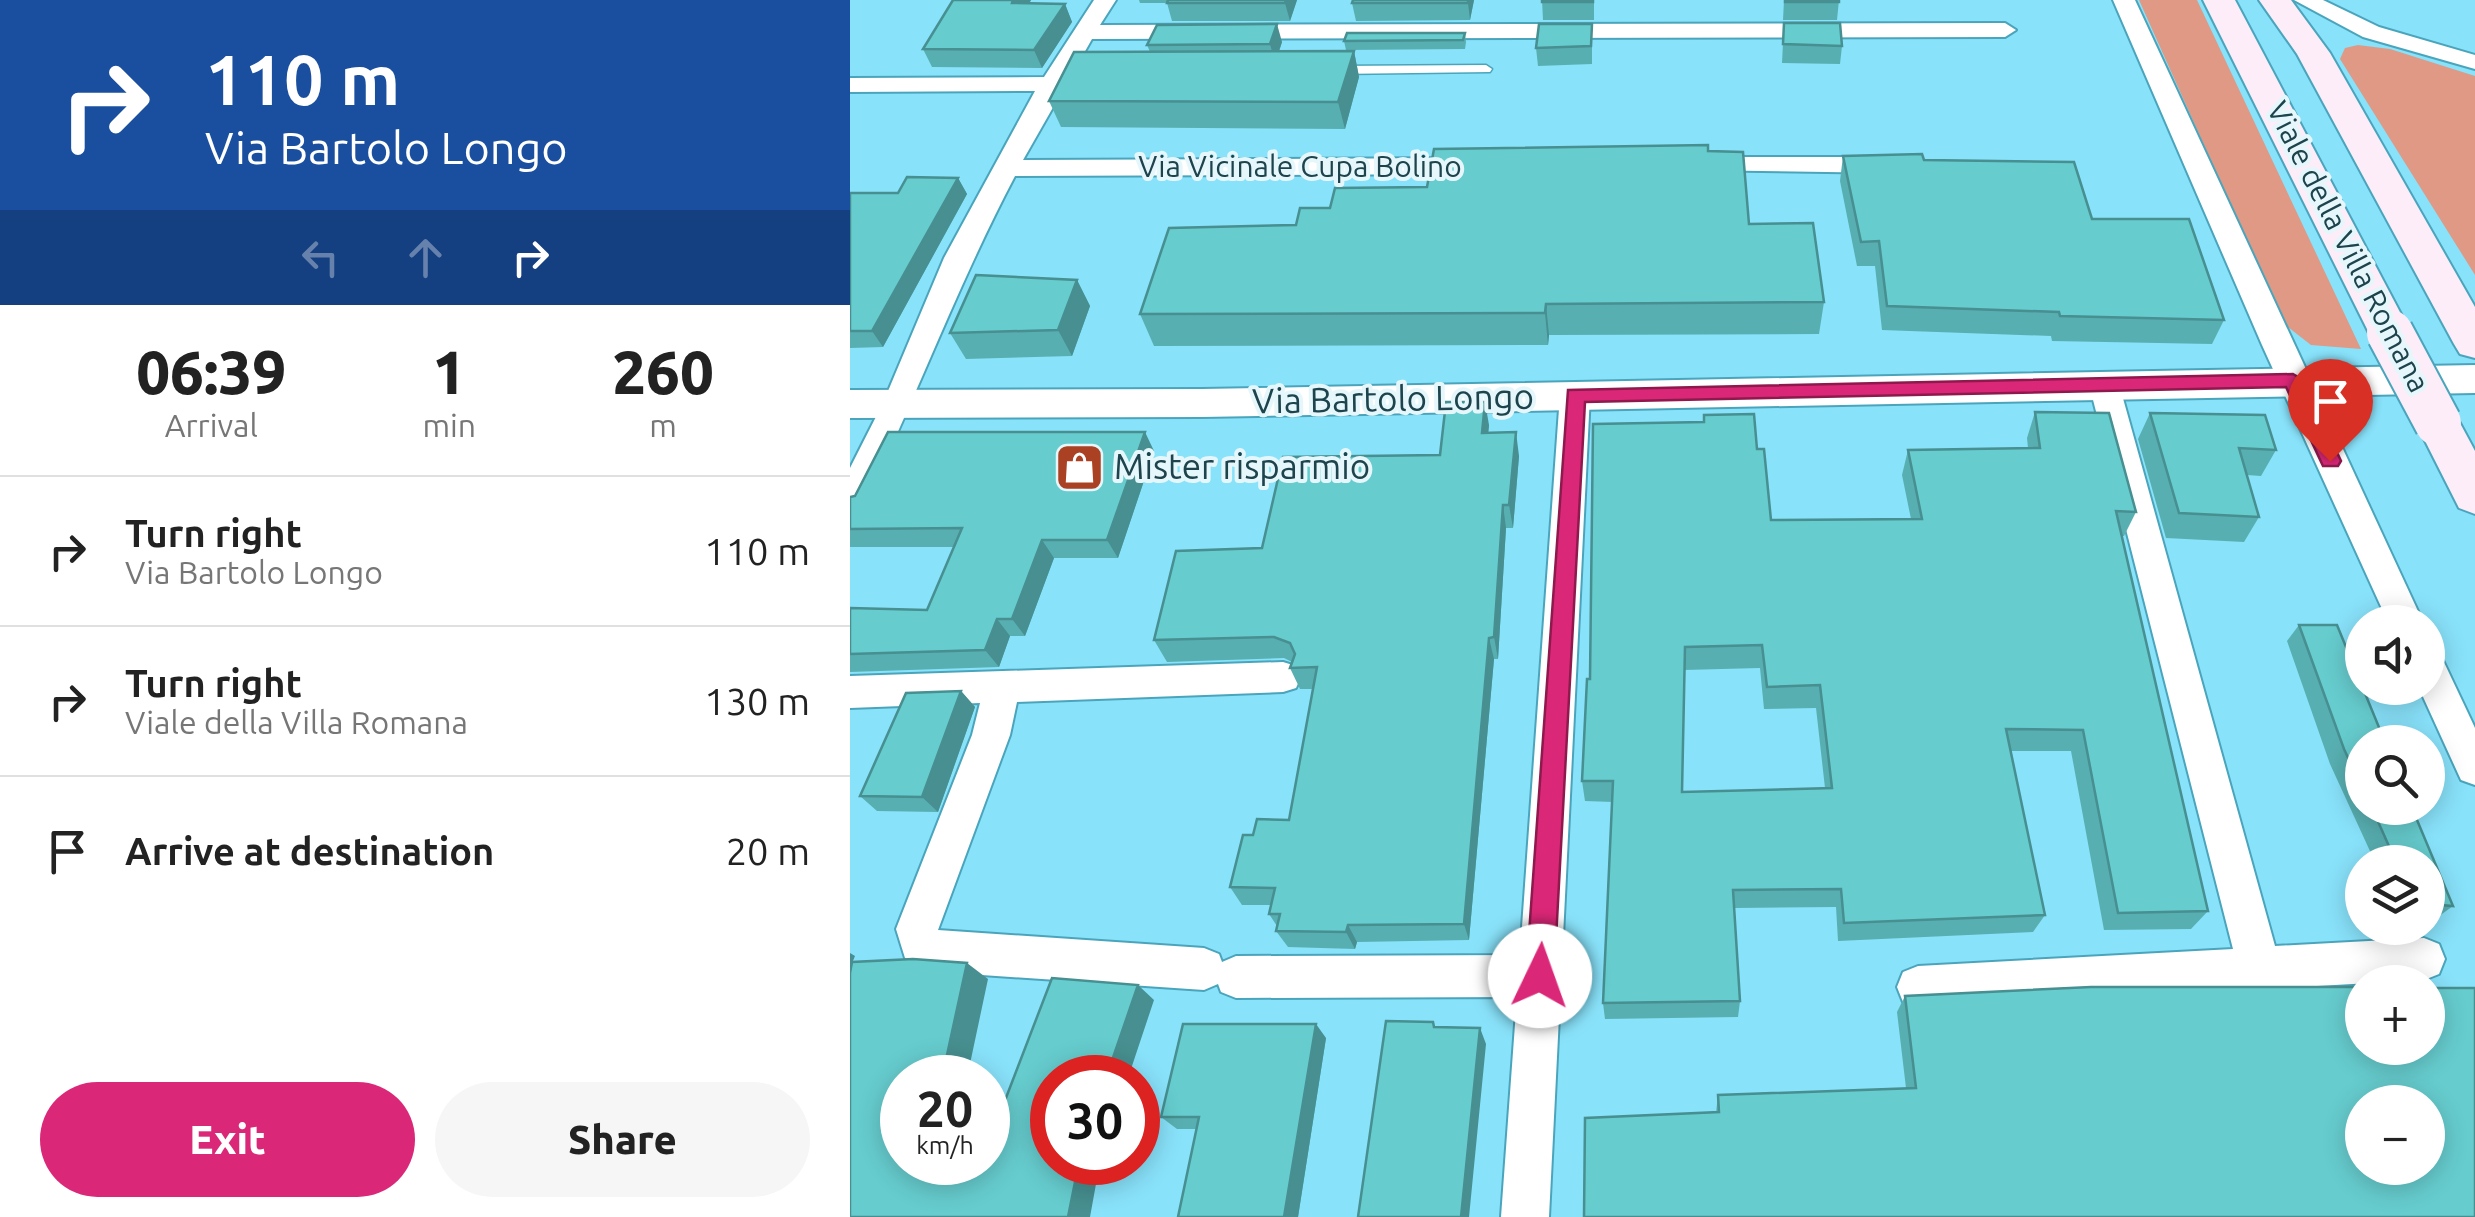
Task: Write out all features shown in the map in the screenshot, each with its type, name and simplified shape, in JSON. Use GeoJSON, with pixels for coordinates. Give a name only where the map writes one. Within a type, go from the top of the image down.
{"type":"FeatureCollection","features":[{"type":"Feature","properties":{"kind":"main road","name":"Viale della Villa Romana"},"geometry":{"type":"LineString","coordinates":[[2219,0],[2475,496]]}},
{"type":"Feature","properties":{"kind":"main road","name":"Viale della Villa Romana"},"geometry":{"type":"LineString","coordinates":[[2275,0],[2314,52],[2472,340]]}},
{"type":"Feature","properties":{"kind":"street"},"geometry":{"type":"LineString","coordinates":[[2124,0],[2398,605]]}},
{"type":"Feature","properties":{"kind":"street"},"geometry":{"type":"LineString","coordinates":[[2305,0],[2371,32],[2475,62]]}},
{"type":"Feature","properties":{"kind":"street"},"geometry":{"type":"LineString","coordinates":[[1094,19],[1973,21]]}},
{"type":"Feature","properties":{"kind":"street"},"geometry":{"type":"LineString","coordinates":[[1094,19],[2005,30]]}},
{"type":"Feature","properties":{"kind":"street"},"geometry":{"type":"LineString","coordinates":[[850,501],[898,403],[958,258],[1094,19]]}},
{"type":"Feature","properties":{"kind":"street"},"geometry":{"type":"LineString","coordinates":[[2314,52],[2330,37],[2371,32]]}},
{"type":"Feature","properties":{"kind":"street"},"geometry":{"type":"LineString","coordinates":[[850,85],[1065,75]]}},
{"type":"Feature","properties":{"kind":"street"},"geometry":{"type":"LineString","coordinates":[[1678,166],[1914,164]]}},
{"type":"Feature","properties":{"kind":"street","name":"Via Vicinale Cupa Bolino"},"geometry":{"type":"LineString","coordinates":[[1007,168],[1500,166]]}},
{"type":"Feature","properties":{"kind":"street","name":"Via Bartolo Longo"},"geometry":{"type":"LineString","coordinates":[[850,404],[1202,402],[2475,379]]}},
{"type":"Feature","properties":{"kind":"street"},"geometry":{"type":"LineString","coordinates":[[2104,384],[2260,969]]}},
{"type":"Feature","properties":{"kind":"street"},"geometry":{"type":"LineString","coordinates":[[1525,1217],[1575,395]]}},
{"type":"Feature","properties":{"kind":"street"},"geometry":{"type":"LineString","coordinates":[[850,692],[1282,677]]}},
{"type":"Feature","properties":{"kind":"street"},"geometry":{"type":"LineString","coordinates":[[1002,687],[991,734],[917,930],[920,944],[938,952],[1220,973],[1540,976]]}},
{"type":"Feature","properties":{"kind":"street"},"geometry":{"type":"LineString","coordinates":[[2445,704],[2475,768]]}},
{"type":"Feature","properties":{"kind":"street"},"geometry":{"type":"LineString","coordinates":[[1918,987],[2424,959]]}},
{"type":"Feature","properties":{"kind":"lane"},"geometry":{"type":"LineString","coordinates":[[1312,70],[1486,69]]}},
{"type":"Feature","properties":{"kind":"shaded area"},"geometry":{"type":"Polygon","coordinates":[[[2139,0],[2197,0],[2361,349],[2311,345],[2284,324],[2139,0]]]}},
{"type":"Feature","properties":{"kind":"shaded area"},"geometry":{"type":"Polygon","coordinates":[[[2358,45],[2390,49],[2475,76],[2475,275],[2340,59],[2345,48],[2358,45]]]}},
{"type":"Feature","properties":{"kind":"building"},"geometry":{"type":"Polygon","coordinates":[[[953,0],[1065,4],[1034,50],[923,49],[953,0]]]}},
{"type":"Feature","properties":{"kind":"building"},"geometry":{"type":"Polygon","coordinates":[[[1168,0],[1286,0],[1167,3],[1168,0]]]}},
{"type":"Feature","properties":{"kind":"building"},"geometry":{"type":"Polygon","coordinates":[[[1468,0],[1468,3],[1352,3],[1468,0]]]}},
{"type":"Feature","properties":{"kind":"building"},"geometry":{"type":"Polygon","coordinates":[[[1593,0],[1593,2],[1542,2],[1593,0]]]}},
{"type":"Feature","properties":{"kind":"building"},"geometry":{"type":"Polygon","coordinates":[[[1839,0],[1839,2],[1785,2],[1839,0]]]}},
{"type":"Feature","properties":{"kind":"building"},"geometry":{"type":"Polygon","coordinates":[[[1784,23],[1840,23],[1842,46],[1783,44],[1784,23]]]}},
{"type":"Feature","properties":{"kind":"building"},"geometry":{"type":"Polygon","coordinates":[[[1277,24],[1270,44],[1147,45],[1157,25],[1277,24]]]}},
{"type":"Feature","properties":{"kind":"building"},"geometry":{"type":"Polygon","coordinates":[[[1539,24],[1592,24],[1591,46],[1536,48],[1539,24]]]}},
{"type":"Feature","properties":{"kind":"building"},"geometry":{"type":"Polygon","coordinates":[[[1347,33],[1465,33],[1463,40],[1344,41],[1347,33]]]}},
{"type":"Feature","properties":{"kind":"building"},"geometry":{"type":"Polygon","coordinates":[[[1354,51],[1338,102],[1049,101],[1074,52],[1354,51]]]}},
{"type":"Feature","properties":{"kind":"building"},"geometry":{"type":"Polygon","coordinates":[[[1708,145],[1708,151],[1743,152],[1749,224],[1813,223],[1824,302],[1546,304],[1545,313],[1140,314],[1169,228],[1296,225],[1300,208],[1330,208],[1335,188],[1427,187],[1434,149],[1708,145]]]}},
{"type":"Feature","properties":{"kind":"building"},"geometry":{"type":"Polygon","coordinates":[[[1922,154],[1924,160],[2074,162],[2092,219],[2189,219],[2224,320],[1887,306],[1879,241],[1861,242],[1843,156],[1922,154]]]}},
{"type":"Feature","properties":{"kind":"building"},"geometry":{"type":"Polygon","coordinates":[[[907,177],[958,178],[872,331],[850,331],[850,193],[898,193],[907,177]]]}},
{"type":"Feature","properties":{"kind":"building"},"geometry":{"type":"Polygon","coordinates":[[[976,275],[1077,280],[1058,330],[950,333],[976,275]]]}},
{"type":"Feature","properties":{"kind":"building"},"geometry":{"type":"Polygon","coordinates":[[[1446,402],[1485,402],[1482,433],[1516,432],[1509,505],[1503,505],[1494,637],[1489,638],[1464,924],[1348,925],[1346,932],[1276,931],[1280,914],[1269,914],[1275,888],[1230,887],[1243,835],[1253,835],[1257,819],[1289,820],[1317,667],[1290,668],[1295,654],[1290,643],[1274,637],[1154,640],[1176,551],[1262,548],[1283,457],[1440,455],[1446,402]]]}},
{"type":"Feature","properties":{"kind":"building"},"geometry":{"type":"Polygon","coordinates":[[[2035,412],[2109,413],[2136,512],[2116,511],[2208,911],[2118,913],[2083,730],[2006,729],[2045,915],[1844,923],[1841,889],[1733,890],[1740,1001],[1603,1003],[1613,781],[1582,781],[1590,679],[1593,424],[1704,422],[1704,415],[1754,414],[1757,449],[1764,449],[1771,520],[1922,519],[1908,450],[2040,448],[2035,412]],[[1762,645],[1685,647],[1682,792],[1832,788],[1820,685],[1767,687],[1762,645]]]}},
{"type":"Feature","properties":{"kind":"building"},"geometry":{"type":"Polygon","coordinates":[[[2150,413],[2265,415],[2276,450],[2239,448],[2259,517],[2179,513],[2150,413]]]}},
{"type":"Feature","properties":{"kind":"building"},"geometry":{"type":"Polygon","coordinates":[[[888,432],[1145,432],[1107,540],[1042,540],[1012,619],[997,619],[985,650],[850,654],[850,608],[927,610],[962,528],[850,529],[850,497],[855,496],[888,432]]]}},
{"type":"Feature","properties":{"kind":"building"},"geometry":{"type":"Polygon","coordinates":[[[2299,625],[2337,625],[2345,644],[2345,705],[2370,705],[2378,725],[2345,725],[2344,749],[2299,625]]]}},
{"type":"Feature","properties":{"kind":"building"},"geometry":{"type":"Polygon","coordinates":[[[961,691],[922,797],[860,796],[906,693],[961,691]]]}},
{"type":"Feature","properties":{"kind":"building"},"geometry":{"type":"Polygon","coordinates":[[[2380,825],[2419,825],[2427,845],[2388,845],[2380,825]]]}},
{"type":"Feature","properties":{"kind":"building"},"geometry":{"type":"Polygon","coordinates":[[[2445,887],[2453,906],[2445,905],[2445,887]]]}},
{"type":"Feature","properties":{"kind":"building"},"geometry":{"type":"Polygon","coordinates":[[[913,959],[967,963],[947,1055],[880,1055],[880,1185],[1010,1185],[1010,1087],[1052,978],[1138,985],[1114,1055],[1030,1055],[1030,1185],[1074,1185],[1068,1217],[850,1217],[852,962],[913,959]]]}},
{"type":"Feature","properties":{"kind":"building"},"geometry":{"type":"Polygon","coordinates":[[[2091,987],[2345,987],[2345,1065],[2445,1065],[2445,988],[2475,988],[2475,1217],[1584,1217],[1585,1118],[1719,1112],[1718,1095],[1916,1088],[1905,996],[2091,987]]]}},
{"type":"Feature","properties":{"kind":"building"},"geometry":{"type":"Polygon","coordinates":[[[1386,1021],[1480,1028],[1461,1217],[1358,1217],[1386,1021]]]}},
{"type":"Feature","properties":{"kind":"building"},"geometry":{"type":"Polygon","coordinates":[[[1183,1024],[1316,1024],[1284,1217],[1178,1217],[1199,1117],[1161,1117],[1183,1024]]]}},
{"type":"Feature","properties":{"kind":"place","name":"Mister risparmio"},"geometry":{"type":"Point","coordinates":[1079,467]}},
{"type":"Feature","properties":{"kind":"route"},"geometry":{"type":"LineString","coordinates":[[1540,976],[1575,395],[2293,380],[2330,461]]}}]}
